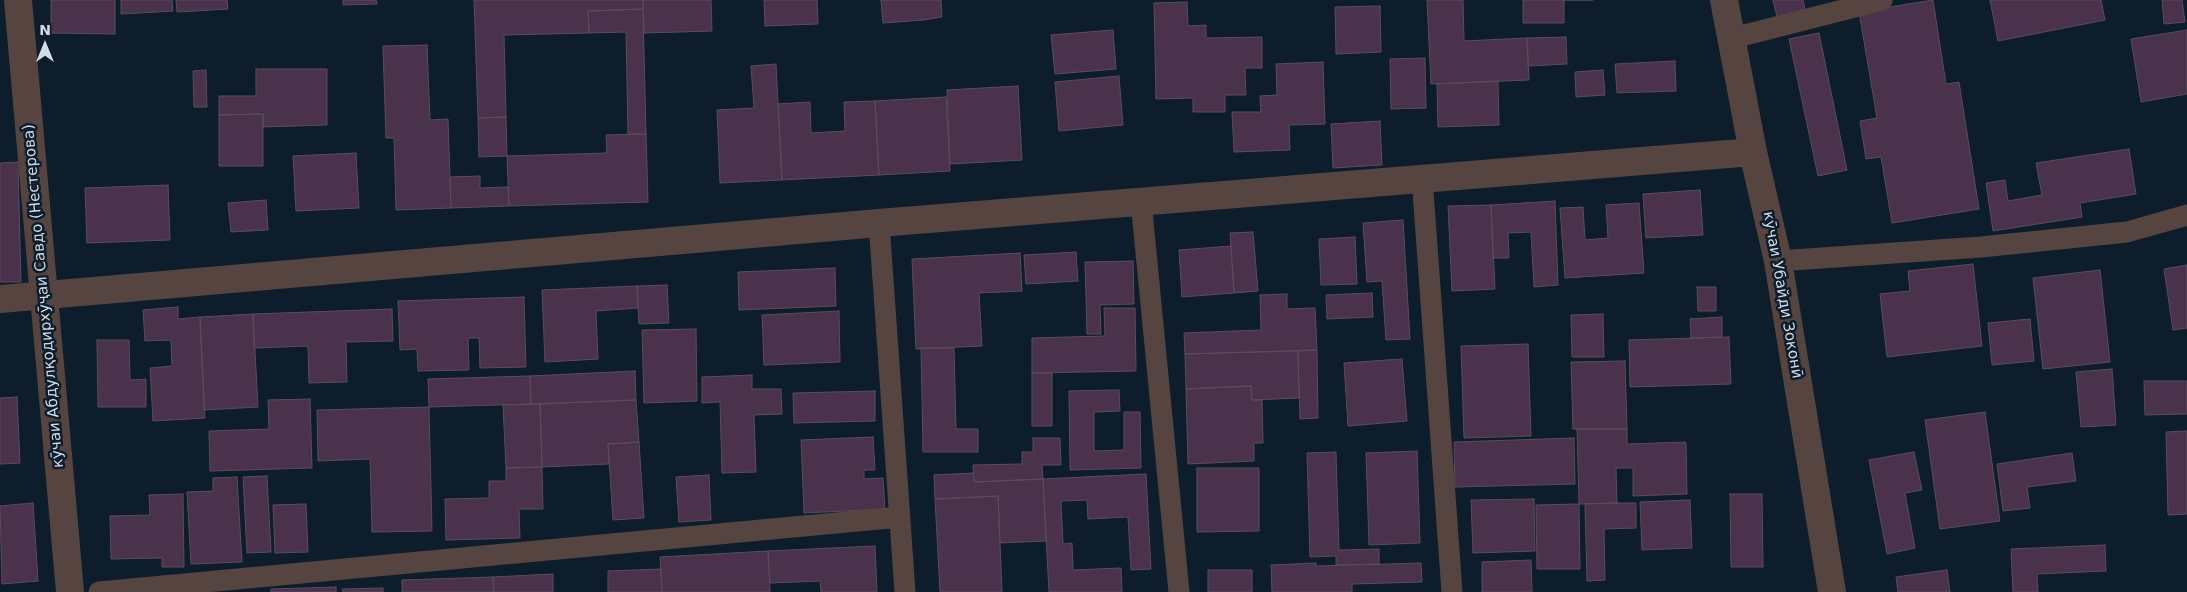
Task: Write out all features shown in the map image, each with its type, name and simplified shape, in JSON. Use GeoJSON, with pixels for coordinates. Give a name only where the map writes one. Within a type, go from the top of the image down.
{"type":"FeatureCollection","features":[{"type":"Feature","properties":{"kind":"street","name":"кӯчаи Абдулқодирхӯҷаи Савдо (Нестерова)"},"geometry":{"type":"LineString","coordinates":[[18,0],[70,592]]}},
{"type":"Feature","properties":{"kind":"street","name":"кӯчаи Убайди Зоконӣ"},"geometry":{"type":"LineString","coordinates":[[1724,0],[1733,38],[1753,152],[1778,261],[1832,592]]}},
{"type":"Feature","properties":{"kind":"street"},"geometry":{"type":"LineString","coordinates":[[0,299],[1422,177],[1753,152]]}},
{"type":"Feature","properties":{"kind":"lane"},"geometry":{"type":"LineString","coordinates":[[1733,38],[1882,0]]}},
{"type":"Feature","properties":{"kind":"lane"},"geometry":{"type":"LineString","coordinates":[[1422,177],[1452,592]]}},
{"type":"Feature","properties":{"kind":"lane"},"geometry":{"type":"LineString","coordinates":[[1141,202],[1179,592]]}},
{"type":"Feature","properties":{"kind":"lane"},"geometry":{"type":"LineString","coordinates":[[1778,261],[1981,247],[2128,232],[2187,215]]}},
{"type":"Feature","properties":{"kind":"lane"},"geometry":{"type":"LineString","coordinates":[[879,223],[905,592]]}},
{"type":"Feature","properties":{"kind":"lane"},"geometry":{"type":"LineString","coordinates":[[99,592],[900,517]]}},
{"type":"Feature","properties":{"kind":"building"},"geometry":{"type":"Polygon","coordinates":[[[51,0],[115,0],[115,34],[51,33],[51,0]]]}},
{"type":"Feature","properties":{"kind":"building"},"geometry":{"type":"Polygon","coordinates":[[[121,0],[172,0],[173,11],[121,14],[121,0]]]}},
{"type":"Feature","properties":{"kind":"building"},"geometry":{"type":"Polygon","coordinates":[[[176,0],[227,0],[228,9],[177,12],[176,0]]]}},
{"type":"Feature","properties":{"kind":"building"},"geometry":{"type":"Polygon","coordinates":[[[343,0],[376,0],[377,4],[343,5],[343,0]]]}},
{"type":"Feature","properties":{"kind":"building"},"geometry":{"type":"Polygon","coordinates":[[[474,0],[643,0],[643,9],[588,11],[589,33],[504,35],[506,117],[478,118],[474,0]]]}},
{"type":"Feature","properties":{"kind":"building"},"geometry":{"type":"Polygon","coordinates":[[[643,0],[711,0],[712,31],[644,33],[643,0]]]}},
{"type":"Feature","properties":{"kind":"building"},"geometry":{"type":"Polygon","coordinates":[[[764,0],[817,0],[818,24],[765,26],[764,0]]]}},
{"type":"Feature","properties":{"kind":"building"},"geometry":{"type":"Polygon","coordinates":[[[881,0],[941,0],[942,17],[883,23],[881,0]]]}},
{"type":"Feature","properties":{"kind":"building"},"geometry":{"type":"Polygon","coordinates":[[[1427,0],[1463,0],[1464,41],[1527,38],[1529,80],[1431,84],[1427,0]]]}},
{"type":"Feature","properties":{"kind":"building"},"geometry":{"type":"Polygon","coordinates":[[[1523,0],[1564,0],[1564,23],[1523,23],[1523,0]]]}},
{"type":"Feature","properties":{"kind":"building"},"geometry":{"type":"Polygon","coordinates":[[[1773,0],[1803,0],[1805,10],[1777,17],[1773,0]]]}},
{"type":"Feature","properties":{"kind":"building"},"geometry":{"type":"Polygon","coordinates":[[[1933,0],[1946,84],[1959,82],[1979,209],[1892,223],[1881,157],[1866,159],[1860,121],[1877,118],[1859,12],[1933,0]]]}},
{"type":"Feature","properties":{"kind":"building"},"geometry":{"type":"Polygon","coordinates":[[[1990,0],[2101,0],[2105,20],[1998,41],[1990,0]]]}},
{"type":"Feature","properties":{"kind":"building"},"geometry":{"type":"Polygon","coordinates":[[[2162,0],[2182,0],[2185,22],[2164,24],[2162,0]]]}},
{"type":"Feature","properties":{"kind":"building"},"geometry":{"type":"Polygon","coordinates":[[[1187,2],[1188,26],[1206,25],[1206,38],[1262,37],[1262,68],[1245,68],[1246,95],[1225,95],[1225,112],[1193,112],[1193,98],[1156,99],[1154,3],[1187,2]]]}},
{"type":"Feature","properties":{"kind":"building"},"geometry":{"type":"Polygon","coordinates":[[[1380,6],[1381,52],[1336,54],[1335,7],[1380,6]]]}},
{"type":"Feature","properties":{"kind":"building"},"geometry":{"type":"Polygon","coordinates":[[[643,9],[646,134],[628,134],[626,32],[589,33],[588,11],[643,9]]]}},
{"type":"Feature","properties":{"kind":"building"},"geometry":{"type":"Polygon","coordinates":[[[1113,30],[1116,69],[1055,74],[1051,35],[1113,30]]]}},
{"type":"Feature","properties":{"kind":"building"},"geometry":{"type":"Polygon","coordinates":[[[2187,30],[2187,94],[2141,102],[2131,39],[2187,30]]]}},
{"type":"Feature","properties":{"kind":"building"},"geometry":{"type":"Polygon","coordinates":[[[1819,33],[1847,170],[1818,176],[1789,39],[1819,33]]]}},
{"type":"Feature","properties":{"kind":"building"},"geometry":{"type":"Polygon","coordinates":[[[1566,37],[1567,64],[1528,66],[1527,38],[1566,37]]]}},
{"type":"Feature","properties":{"kind":"building"},"geometry":{"type":"Polygon","coordinates":[[[427,45],[430,120],[448,119],[451,208],[396,210],[394,138],[386,138],[383,46],[427,45]]]}},
{"type":"Feature","properties":{"kind":"building"},"geometry":{"type":"Polygon","coordinates":[[[1425,58],[1426,108],[1391,109],[1390,59],[1425,58]]]}},
{"type":"Feature","properties":{"kind":"building"},"geometry":{"type":"Polygon","coordinates":[[[1675,61],[1676,91],[1617,93],[1615,64],[1675,61]]]}},
{"type":"Feature","properties":{"kind":"building"},"geometry":{"type":"Polygon","coordinates":[[[1323,62],[1325,124],[1289,125],[1290,150],[1234,152],[1232,112],[1261,112],[1260,96],[1277,95],[1276,64],[1323,62]]]}},
{"type":"Feature","properties":{"kind":"building"},"geometry":{"type":"Polygon","coordinates":[[[776,64],[782,180],[720,183],[717,110],[754,108],[751,66],[776,64]]]}},
{"type":"Feature","properties":{"kind":"building"},"geometry":{"type":"Polygon","coordinates":[[[256,69],[327,69],[327,125],[263,127],[263,114],[219,115],[219,96],[256,96],[256,69]]]}},
{"type":"Feature","properties":{"kind":"building"},"geometry":{"type":"Polygon","coordinates":[[[206,70],[207,107],[194,107],[193,71],[206,70]]]}},
{"type":"Feature","properties":{"kind":"building"},"geometry":{"type":"Polygon","coordinates":[[[1603,70],[1605,95],[1576,97],[1575,72],[1603,70]]]}},
{"type":"Feature","properties":{"kind":"building"},"geometry":{"type":"Polygon","coordinates":[[[1119,76],[1123,125],[1059,131],[1055,82],[1119,76]]]}},
{"type":"Feature","properties":{"kind":"building"},"geometry":{"type":"Polygon","coordinates":[[[1498,81],[1499,125],[1438,127],[1437,84],[1498,81]]]}},
{"type":"Feature","properties":{"kind":"building"},"geometry":{"type":"Polygon","coordinates":[[[1018,86],[1022,160],[950,164],[947,90],[1018,86]]]}},
{"type":"Feature","properties":{"kind":"building"},"geometry":{"type":"Polygon","coordinates":[[[946,97],[950,171],[879,175],[875,101],[946,97]]]}},
{"type":"Feature","properties":{"kind":"building"},"geometry":{"type":"Polygon","coordinates":[[[875,101],[879,175],[782,180],[778,104],[810,102],[811,133],[845,131],[844,102],[875,101]]]}},
{"type":"Feature","properties":{"kind":"building"},"geometry":{"type":"Polygon","coordinates":[[[263,114],[263,166],[219,166],[219,115],[263,114]]]}},
{"type":"Feature","properties":{"kind":"building"},"geometry":{"type":"Polygon","coordinates":[[[506,117],[507,156],[479,157],[478,118],[506,117]]]}},
{"type":"Feature","properties":{"kind":"building"},"geometry":{"type":"Polygon","coordinates":[[[1380,121],[1382,165],[1333,168],[1331,124],[1380,121]]]}},
{"type":"Feature","properties":{"kind":"building"},"geometry":{"type":"Polygon","coordinates":[[[646,134],[648,202],[509,206],[507,156],[607,153],[606,135],[646,134]]]}},
{"type":"Feature","properties":{"kind":"building"},"geometry":{"type":"Polygon","coordinates":[[[2129,149],[2136,194],[2080,203],[2082,217],[1993,231],[1986,183],[2005,180],[2008,201],[2042,195],[2036,163],[2129,149]]]}},
{"type":"Feature","properties":{"kind":"building"},"geometry":{"type":"Polygon","coordinates":[[[356,153],[359,208],[296,211],[293,156],[356,153]]]}},
{"type":"Feature","properties":{"kind":"building"},"geometry":{"type":"Polygon","coordinates":[[[18,162],[21,282],[0,282],[0,163],[18,162]]]}},
{"type":"Feature","properties":{"kind":"building"},"geometry":{"type":"Polygon","coordinates":[[[480,176],[480,188],[508,187],[509,206],[451,208],[450,177],[480,176]]]}},
{"type":"Feature","properties":{"kind":"building"},"geometry":{"type":"Polygon","coordinates":[[[168,185],[170,240],[87,243],[85,188],[168,185]]]}},
{"type":"Feature","properties":{"kind":"building"},"geometry":{"type":"Polygon","coordinates":[[[1700,190],[1703,235],[1646,238],[1643,194],[1700,190]]]}},
{"type":"Feature","properties":{"kind":"building"},"geometry":{"type":"Polygon","coordinates":[[[266,200],[268,230],[231,232],[228,203],[266,200]]]}},
{"type":"Feature","properties":{"kind":"building"},"geometry":{"type":"Polygon","coordinates":[[[1555,201],[1558,285],[1534,287],[1531,232],[1508,233],[1509,258],[1493,258],[1491,205],[1555,201]]]}},
{"type":"Feature","properties":{"kind":"building"},"geometry":{"type":"Polygon","coordinates":[[[1639,203],[1644,273],[1565,278],[1560,208],[1583,207],[1585,240],[1608,238],[1606,205],[1639,203]]]}},
{"type":"Feature","properties":{"kind":"building"},"geometry":{"type":"Polygon","coordinates":[[[1491,205],[1495,289],[1452,291],[1448,206],[1491,205]]]}},
{"type":"Feature","properties":{"kind":"building"},"geometry":{"type":"Polygon","coordinates":[[[1403,220],[1410,339],[1386,340],[1382,281],[1367,282],[1363,223],[1403,220]]]}},
{"type":"Feature","properties":{"kind":"building"},"geometry":{"type":"Polygon","coordinates":[[[1253,232],[1258,291],[1234,293],[1230,233],[1253,232]]]}},
{"type":"Feature","properties":{"kind":"building"},"geometry":{"type":"Polygon","coordinates":[[[1355,237],[1357,284],[1321,285],[1319,239],[1355,237]]]}},
{"type":"Feature","properties":{"kind":"building"},"geometry":{"type":"Polygon","coordinates":[[[1231,246],[1234,293],[1182,297],[1179,250],[1231,246]]]}},
{"type":"Feature","properties":{"kind":"building"},"geometry":{"type":"Polygon","coordinates":[[[1076,252],[1078,281],[1026,284],[1024,255],[1076,252]]]}},
{"type":"Feature","properties":{"kind":"building"},"geometry":{"type":"Polygon","coordinates":[[[1020,253],[1022,291],[979,293],[982,346],[916,349],[912,259],[1020,253]]]}},
{"type":"Feature","properties":{"kind":"building"},"geometry":{"type":"Polygon","coordinates":[[[1133,261],[1134,304],[1100,305],[1101,334],[1087,334],[1085,262],[1133,261]]]}},
{"type":"Feature","properties":{"kind":"building"},"geometry":{"type":"Polygon","coordinates":[[[1973,264],[1982,346],[1887,357],[1880,294],[1910,291],[1908,271],[1973,264]]]}},
{"type":"Feature","properties":{"kind":"building"},"geometry":{"type":"Polygon","coordinates":[[[2187,265],[2187,328],[2173,330],[2164,269],[2187,265]]]}},
{"type":"Feature","properties":{"kind":"building"},"geometry":{"type":"Polygon","coordinates":[[[835,268],[836,306],[739,310],[738,272],[835,268]]]}},
{"type":"Feature","properties":{"kind":"building"},"geometry":{"type":"Polygon","coordinates":[[[2100,270],[2110,362],[2043,369],[2033,278],[2100,270]]]}},
{"type":"Feature","properties":{"kind":"building"},"geometry":{"type":"Polygon","coordinates":[[[667,285],[669,323],[639,324],[637,286],[667,285]]]}},
{"type":"Feature","properties":{"kind":"building"},"geometry":{"type":"Polygon","coordinates":[[[637,286],[638,308],[596,311],[598,359],[545,362],[542,290],[637,286]]]}},
{"type":"Feature","properties":{"kind":"building"},"geometry":{"type":"Polygon","coordinates":[[[1697,287],[1716,287],[1716,311],[1698,311],[1697,287]]]}},
{"type":"Feature","properties":{"kind":"building"},"geometry":{"type":"Polygon","coordinates":[[[1372,293],[1373,317],[1327,319],[1326,295],[1372,293]]]}},
{"type":"Feature","properties":{"kind":"building"},"geometry":{"type":"Polygon","coordinates":[[[1287,294],[1287,309],[1315,308],[1317,350],[1185,354],[1184,333],[1261,330],[1260,295],[1287,294]]]}},
{"type":"Feature","properties":{"kind":"building"},"geometry":{"type":"Polygon","coordinates":[[[524,297],[526,367],[480,368],[479,338],[468,338],[469,370],[418,371],[417,349],[400,350],[398,301],[524,297]]]}},
{"type":"Feature","properties":{"kind":"building"},"geometry":{"type":"Polygon","coordinates":[[[178,307],[178,319],[200,317],[205,418],[153,421],[150,368],[172,366],[171,340],[145,341],[143,310],[178,307]]]}},
{"type":"Feature","properties":{"kind":"building"},"geometry":{"type":"Polygon","coordinates":[[[1104,308],[1135,308],[1136,371],[1032,373],[1032,338],[1105,336],[1104,308]]]}},
{"type":"Feature","properties":{"kind":"building"},"geometry":{"type":"Polygon","coordinates":[[[392,309],[393,341],[346,342],[347,382],[309,383],[308,346],[254,348],[253,314],[392,309]]]}},
{"type":"Feature","properties":{"kind":"building"},"geometry":{"type":"Polygon","coordinates":[[[839,311],[840,362],[764,365],[762,315],[839,311]]]}},
{"type":"Feature","properties":{"kind":"building"},"geometry":{"type":"Polygon","coordinates":[[[253,314],[258,407],[204,410],[200,317],[253,314]]]}},
{"type":"Feature","properties":{"kind":"building"},"geometry":{"type":"Polygon","coordinates":[[[1603,314],[1604,357],[1572,357],[1571,315],[1603,314]]]}},
{"type":"Feature","properties":{"kind":"building"},"geometry":{"type":"Polygon","coordinates":[[[1722,317],[1722,337],[1691,338],[1690,319],[1722,317]]]}},
{"type":"Feature","properties":{"kind":"building"},"geometry":{"type":"Polygon","coordinates":[[[2030,319],[2034,361],[1992,365],[1988,323],[2030,319]]]}},
{"type":"Feature","properties":{"kind":"building"},"geometry":{"type":"Polygon","coordinates":[[[696,329],[697,401],[644,403],[642,330],[696,329]]]}},
{"type":"Feature","properties":{"kind":"building"},"geometry":{"type":"Polygon","coordinates":[[[1729,337],[1731,384],[1630,387],[1629,340],[1729,337]]]}},
{"type":"Feature","properties":{"kind":"building"},"geometry":{"type":"Polygon","coordinates":[[[97,340],[129,340],[130,380],[146,379],[146,407],[98,407],[97,340]]]}},
{"type":"Feature","properties":{"kind":"building"},"geometry":{"type":"Polygon","coordinates":[[[1528,344],[1531,436],[1464,438],[1461,346],[1528,344]]]}},
{"type":"Feature","properties":{"kind":"building"},"geometry":{"type":"Polygon","coordinates":[[[921,348],[954,348],[956,429],[978,429],[978,452],[923,452],[921,348]]]}},
{"type":"Feature","properties":{"kind":"building"},"geometry":{"type":"Polygon","coordinates":[[[1317,350],[1318,418],[1300,419],[1298,351],[1317,350]]]}},
{"type":"Feature","properties":{"kind":"building"},"geometry":{"type":"Polygon","coordinates":[[[1298,351],[1299,398],[1252,400],[1251,386],[1186,389],[1185,354],[1298,351]]]}},
{"type":"Feature","properties":{"kind":"building"},"geometry":{"type":"Polygon","coordinates":[[[1402,359],[1407,421],[1348,426],[1344,363],[1402,359]]]}},
{"type":"Feature","properties":{"kind":"building"},"geometry":{"type":"Polygon","coordinates":[[[1625,361],[1627,429],[1573,429],[1571,362],[1625,361]]]}},
{"type":"Feature","properties":{"kind":"building"},"geometry":{"type":"Polygon","coordinates":[[[2112,369],[2116,425],[2081,427],[2076,372],[2112,369]]]}},
{"type":"Feature","properties":{"kind":"building"},"geometry":{"type":"Polygon","coordinates":[[[635,371],[636,400],[531,404],[530,376],[635,371]]]}},
{"type":"Feature","properties":{"kind":"building"},"geometry":{"type":"Polygon","coordinates":[[[1032,373],[1052,373],[1052,426],[1032,426],[1032,373]]]}},
{"type":"Feature","properties":{"kind":"building"},"geometry":{"type":"Polygon","coordinates":[[[752,375],[752,389],[781,389],[782,414],[754,415],[756,472],[722,473],[720,402],[702,403],[702,377],[752,375]]]}},
{"type":"Feature","properties":{"kind":"building"},"geometry":{"type":"Polygon","coordinates":[[[530,376],[531,404],[429,407],[428,379],[530,376]]]}},
{"type":"Feature","properties":{"kind":"building"},"geometry":{"type":"Polygon","coordinates":[[[2144,381],[2187,381],[2187,414],[2145,415],[2144,381]]]}},
{"type":"Feature","properties":{"kind":"building"},"geometry":{"type":"Polygon","coordinates":[[[1251,386],[1252,400],[1262,400],[1263,443],[1254,443],[1254,461],[1188,464],[1186,389],[1251,386]]]}},
{"type":"Feature","properties":{"kind":"building"},"geometry":{"type":"Polygon","coordinates":[[[1119,390],[1120,411],[1094,412],[1094,451],[1124,450],[1124,412],[1140,412],[1141,468],[1070,470],[1069,391],[1119,390]]]}},
{"type":"Feature","properties":{"kind":"building"},"geometry":{"type":"Polygon","coordinates":[[[875,391],[875,421],[794,423],[793,393],[875,391]]]}},
{"type":"Feature","properties":{"kind":"building"},"geometry":{"type":"Polygon","coordinates":[[[17,397],[20,463],[0,464],[0,398],[17,397]]]}},
{"type":"Feature","properties":{"kind":"building"},"geometry":{"type":"Polygon","coordinates":[[[310,399],[312,468],[210,471],[209,431],[269,429],[268,400],[310,399]]]}},
{"type":"Feature","properties":{"kind":"building"},"geometry":{"type":"Polygon","coordinates":[[[636,400],[639,442],[608,444],[609,464],[542,467],[540,404],[636,400]]]}},
{"type":"Feature","properties":{"kind":"building"},"geometry":{"type":"Polygon","coordinates":[[[540,404],[542,467],[506,468],[503,405],[540,404]]]}},
{"type":"Feature","properties":{"kind":"building"},"geometry":{"type":"Polygon","coordinates":[[[429,407],[432,531],[372,532],[370,459],[318,461],[317,410],[429,407]]]}},
{"type":"Feature","properties":{"kind":"building"},"geometry":{"type":"Polygon","coordinates":[[[1985,412],[2000,521],[1940,529],[1925,420],[1985,412]]]}},
{"type":"Feature","properties":{"kind":"building"},"geometry":{"type":"Polygon","coordinates":[[[1577,429],[1627,429],[1627,444],[1686,442],[1687,494],[1633,496],[1633,468],[1616,468],[1617,503],[1579,504],[1577,429]]]}},
{"type":"Feature","properties":{"kind":"building"},"geometry":{"type":"Polygon","coordinates":[[[2187,431],[2187,514],[2168,515],[2166,432],[2187,431]]]}},
{"type":"Feature","properties":{"kind":"building"},"geometry":{"type":"Polygon","coordinates":[[[873,437],[875,470],[864,470],[864,479],[883,478],[885,509],[804,513],[801,440],[873,437]]]}},
{"type":"Feature","properties":{"kind":"building"},"geometry":{"type":"Polygon","coordinates":[[[1033,438],[1060,438],[1061,465],[1042,465],[1043,479],[974,482],[973,465],[1022,464],[1022,452],[1033,452],[1033,438]]]}},
{"type":"Feature","properties":{"kind":"building"},"geometry":{"type":"Polygon","coordinates":[[[1574,438],[1575,484],[1455,487],[1454,442],[1574,438]]]}},
{"type":"Feature","properties":{"kind":"building"},"geometry":{"type":"Polygon","coordinates":[[[639,442],[644,518],[613,520],[608,444],[639,442]]]}},
{"type":"Feature","properties":{"kind":"building"},"geometry":{"type":"Polygon","coordinates":[[[1417,451],[1420,543],[1369,545],[1366,453],[1417,451]]]}},
{"type":"Feature","properties":{"kind":"building"},"geometry":{"type":"Polygon","coordinates":[[[1336,452],[1339,550],[1379,549],[1379,564],[1336,565],[1336,556],[1310,557],[1307,453],[1336,452]]]}},
{"type":"Feature","properties":{"kind":"building"},"geometry":{"type":"Polygon","coordinates":[[[1914,452],[1922,490],[1905,493],[1915,548],[1887,554],[1869,460],[1914,452]]]}},
{"type":"Feature","properties":{"kind":"building"},"geometry":{"type":"Polygon","coordinates":[[[2072,453],[2076,481],[2027,487],[2030,508],[2003,511],[1997,464],[2072,453]]]}},
{"type":"Feature","properties":{"kind":"building"},"geometry":{"type":"Polygon","coordinates":[[[542,467],[543,509],[519,509],[520,538],[446,540],[445,499],[489,498],[489,481],[506,481],[506,468],[542,467]]]}},
{"type":"Feature","properties":{"kind":"building"},"geometry":{"type":"Polygon","coordinates":[[[1197,468],[1259,468],[1259,531],[1197,532],[1197,468]]]}},
{"type":"Feature","properties":{"kind":"building"},"geometry":{"type":"Polygon","coordinates":[[[973,473],[974,482],[1043,479],[1046,541],[1000,543],[998,496],[935,499],[934,475],[973,473]]]}},
{"type":"Feature","properties":{"kind":"building"},"geometry":{"type":"Polygon","coordinates":[[[1146,474],[1151,569],[1131,570],[1128,517],[1088,519],[1087,500],[1061,501],[1063,544],[1072,543],[1073,570],[1121,568],[1122,592],[1049,592],[1043,479],[1146,474]]]}},
{"type":"Feature","properties":{"kind":"building"},"geometry":{"type":"Polygon","coordinates":[[[709,475],[711,520],[679,522],[676,477],[709,475]]]}},
{"type":"Feature","properties":{"kind":"building"},"geometry":{"type":"Polygon","coordinates":[[[267,476],[271,552],[247,553],[243,477],[267,476]]]}},
{"type":"Feature","properties":{"kind":"building"},"geometry":{"type":"Polygon","coordinates":[[[237,477],[242,562],[191,564],[187,492],[213,491],[213,478],[237,477]]]}},
{"type":"Feature","properties":{"kind":"building"},"geometry":{"type":"Polygon","coordinates":[[[183,494],[184,567],[162,567],[162,558],[111,559],[110,516],[150,515],[149,495],[183,494]]]}},
{"type":"Feature","properties":{"kind":"building"},"geometry":{"type":"Polygon","coordinates":[[[1730,494],[1762,494],[1763,567],[1731,567],[1730,494]]]}},
{"type":"Feature","properties":{"kind":"building"},"geometry":{"type":"Polygon","coordinates":[[[998,496],[1002,592],[940,592],[935,499],[998,496]]]}},
{"type":"Feature","properties":{"kind":"building"},"geometry":{"type":"Polygon","coordinates":[[[1534,499],[1535,551],[1473,553],[1471,500],[1534,499]]]}},
{"type":"Feature","properties":{"kind":"building"},"geometry":{"type":"Polygon","coordinates":[[[1690,500],[1692,548],[1642,550],[1640,502],[1690,500]]]}},
{"type":"Feature","properties":{"kind":"building"},"geometry":{"type":"Polygon","coordinates":[[[33,503],[38,581],[2,584],[0,506],[33,503]]]}},
{"type":"Feature","properties":{"kind":"building"},"geometry":{"type":"Polygon","coordinates":[[[1636,503],[1636,528],[1604,529],[1605,580],[1587,581],[1585,504],[1636,503]]]}},
{"type":"Feature","properties":{"kind":"building"},"geometry":{"type":"Polygon","coordinates":[[[306,504],[308,552],[275,553],[273,505],[306,504]]]}},
{"type":"Feature","properties":{"kind":"building"},"geometry":{"type":"Polygon","coordinates":[[[1579,504],[1580,569],[1537,569],[1536,505],[1579,504]]]}},
{"type":"Feature","properties":{"kind":"building"},"geometry":{"type":"Polygon","coordinates":[[[2105,545],[2106,571],[2037,574],[2038,592],[2013,592],[2011,549],[2105,545]]]}},
{"type":"Feature","properties":{"kind":"building"},"geometry":{"type":"Polygon","coordinates":[[[875,546],[877,592],[821,592],[820,581],[770,583],[768,551],[875,546]]]}},
{"type":"Feature","properties":{"kind":"building"},"geometry":{"type":"Polygon","coordinates":[[[768,551],[770,592],[662,592],[660,557],[768,551]]]}},
{"type":"Feature","properties":{"kind":"building"},"geometry":{"type":"Polygon","coordinates":[[[1531,560],[1532,592],[1482,592],[1482,562],[1531,560]]]}},
{"type":"Feature","properties":{"kind":"building"},"geometry":{"type":"Polygon","coordinates":[[[1316,563],[1316,566],[1421,563],[1422,582],[1352,584],[1352,592],[1272,592],[1271,565],[1316,563]]]}},
{"type":"Feature","properties":{"kind":"building"},"geometry":{"type":"Polygon","coordinates":[[[661,569],[662,592],[608,592],[608,571],[661,569]]]}},
{"type":"Feature","properties":{"kind":"building"},"geometry":{"type":"Polygon","coordinates":[[[1208,570],[1252,570],[1252,592],[1208,592],[1208,570]]]}},
{"type":"Feature","properties":{"kind":"building"},"geometry":{"type":"Polygon","coordinates":[[[1947,570],[1950,592],[1898,592],[1896,577],[1947,570]]]}},
{"type":"Feature","properties":{"kind":"building"},"geometry":{"type":"Polygon","coordinates":[[[553,574],[553,592],[494,592],[493,577],[553,574]]]}},
{"type":"Feature","properties":{"kind":"building"},"geometry":{"type":"Polygon","coordinates":[[[493,577],[494,592],[402,592],[402,580],[493,577]]]}},
{"type":"Feature","properties":{"kind":"building"},"geometry":{"type":"Polygon","coordinates":[[[336,587],[336,592],[271,592],[271,589],[336,587]]]}},
{"type":"Feature","properties":{"kind":"building"},"geometry":{"type":"Polygon","coordinates":[[[383,588],[383,592],[343,592],[342,589],[383,588]]]}}]}
